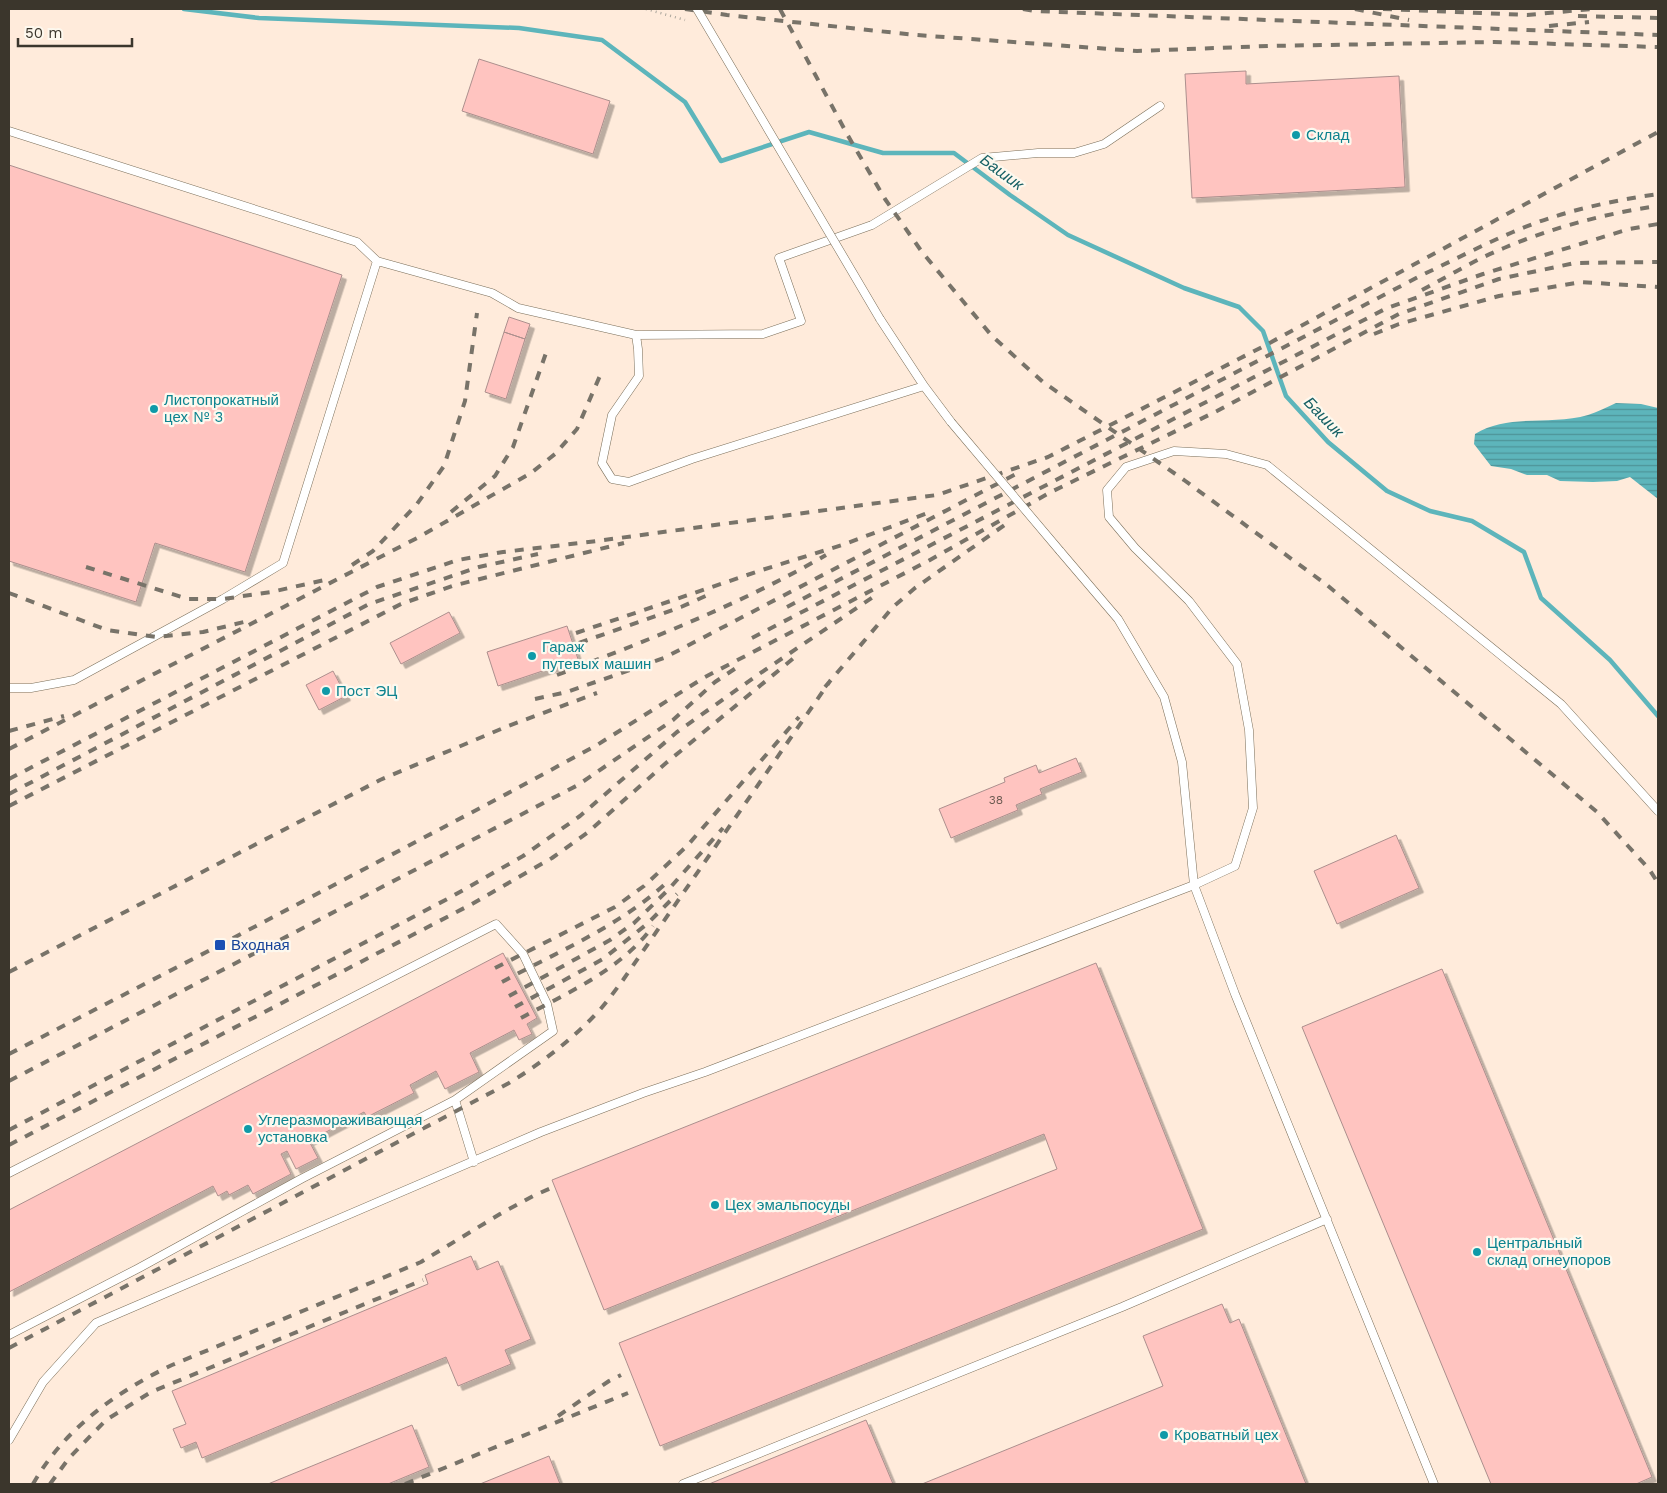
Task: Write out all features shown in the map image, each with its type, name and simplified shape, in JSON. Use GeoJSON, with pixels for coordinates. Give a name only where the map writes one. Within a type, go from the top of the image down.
{"type":"FeatureCollection","features":[{"type":"Feature","properties":{"kind":"lane"},"geometry":{"type":"LineString","coordinates":[[697,9],[837,249],[924,386],[951,422],[1118,619],[1164,697],[1182,762],[1194,885],[1235,994],[1328,1219],[1434,1484]]}},
{"type":"Feature","properties":{"kind":"lane"},"geometry":{"type":"LineString","coordinates":[[9,131],[357,242],[378,261],[492,293],[518,308],[636,335],[763,334],[801,321],[779,258],[872,225],[982,158],[1038,153],[1074,153],[1104,144],[1160,106]]}},
{"type":"Feature","properties":{"kind":"lane"},"geometry":{"type":"LineString","coordinates":[[9,688],[31,688],[74,680],[224,600],[283,563],[378,261]]}},
{"type":"Feature","properties":{"kind":"lane"},"geometry":{"type":"LineString","coordinates":[[636,335],[639,376],[612,415],[602,463],[612,479],[629,482],[710,453],[924,386]]}},
{"type":"Feature","properties":{"kind":"lane"},"geometry":{"type":"LineString","coordinates":[[9,1440],[43,1382],[96,1323],[541,1132],[643,1093],[705,1072],[1194,885],[1235,866],[1253,808],[1249,730],[1237,664],[1189,601],[1135,548],[1109,517],[1107,490],[1126,467],[1174,451],[1226,454],[1267,465],[1561,704],[1658,812]]}},
{"type":"Feature","properties":{"kind":"lane"},"geometry":{"type":"LineString","coordinates":[[9,1173],[496,924],[523,954],[547,1004],[553,1031],[455,1100],[301,1179],[139,1268],[9,1335]]}},
{"type":"Feature","properties":{"kind":"lane"},"geometry":{"type":"LineString","coordinates":[[455,1100],[474,1162]]}},
{"type":"Feature","properties":{"kind":"lane"},"geometry":{"type":"LineString","coordinates":[[683,1484],[1122,1307],[1328,1219]]}},
{"type":"Feature","properties":{"kind":"path"},"geometry":{"type":"LineString","coordinates":[[646,9],[685,20]]}},
{"type":"Feature","properties":{"kind":"shaded area"},"geometry":{"type":"Polygon","coordinates":[[[9,9],[1658,9],[1658,1484],[9,1484],[9,9]]]}},
{"type":"Feature","properties":{"kind":"water"},"geometry":{"type":"Polygon","coordinates":[[[1616,403],[1641,404],[1658,408],[1658,499],[1630,477],[1617,481],[1560,481],[1547,475],[1527,475],[1511,469],[1491,466],[1474,444],[1475,434],[1501,424],[1574,418],[1591,414],[1616,403]]]}},
{"type":"Feature","properties":{"kind":"building"},"geometry":{"type":"Polygon","coordinates":[[[479,59],[610,101],[593,154],[462,111],[479,59]]]}},
{"type":"Feature","properties":{"kind":"building","name":"Склад"},"geometry":{"type":"Polygon","coordinates":[[[1246,71],[1246,84],[1399,76],[1405,187],[1192,198],[1185,74],[1246,71]]]}},
{"type":"Feature","properties":{"kind":"building","name":"Листопрокатный цех № 3"},"geometry":{"type":"Polygon","coordinates":[[[9,165],[342,275],[245,572],[155,543],[136,602],[9,561],[9,165]]]}},
{"type":"Feature","properties":{"kind":"building"},"geometry":{"type":"Polygon","coordinates":[[[509,317],[530,324],[525,339],[504,332],[509,317]]]}},
{"type":"Feature","properties":{"kind":"building"},"geometry":{"type":"Polygon","coordinates":[[[504,332],[525,339],[506,399],[485,392],[504,332]]]}},
{"type":"Feature","properties":{"kind":"building"},"geometry":{"type":"Polygon","coordinates":[[[449,612],[460,633],[401,664],[390,643],[449,612]]]}},
{"type":"Feature","properties":{"kind":"building","name":"Гараж путевых машин"},"geometry":{"type":"Polygon","coordinates":[[[567,626],[578,659],[498,686],[487,652],[567,626]]]}},
{"type":"Feature","properties":{"kind":"building","name":"Поcт ЭЦ"},"geometry":{"type":"Polygon","coordinates":[[[333,671],[346,696],[319,710],[306,685],[333,671]]]}},
{"type":"Feature","properties":{"kind":"building"},"geometry":{"type":"Polygon","coordinates":[[[1076,758],[1082,772],[1040,789],[1042,794],[1016,805],[1018,810],[951,838],[939,809],[1005,782],[1004,778],[1036,765],[1039,773],[1076,758]]]}},
{"type":"Feature","properties":{"kind":"building"},"geometry":{"type":"Polygon","coordinates":[[[1396,835],[1419,888],[1337,924],[1314,871],[1396,835]]]}},
{"type":"Feature","properties":{"kind":"building","name":"Углеразмораживающая установка"},"geometry":{"type":"Polygon","coordinates":[[[503,953],[537,1018],[527,1024],[532,1034],[519,1040],[514,1030],[470,1053],[479,1072],[445,1089],[436,1071],[410,1085],[414,1093],[367,1117],[364,1112],[309,1141],[318,1158],[296,1169],[287,1151],[281,1154],[291,1174],[253,1194],[248,1185],[229,1195],[227,1191],[218,1196],[213,1186],[9,1292],[9,1210],[503,953]]]}},
{"type":"Feature","properties":{"kind":"building","name":"Цех эмальпосуды"},"geometry":{"type":"Polygon","coordinates":[[[1096,963],[1203,1229],[660,1446],[619,1343],[1057,1169],[1044,1134],[604,1310],[552,1180],[1096,963]]]}},
{"type":"Feature","properties":{"kind":"building","name":"Центральный склад огнеупоров"},"geometry":{"type":"Polygon","coordinates":[[[1442,969],[1652,1477],[1636,1484],[1491,1484],[1302,1027],[1442,969]]]}},
{"type":"Feature","properties":{"kind":"building"},"geometry":{"type":"Polygon","coordinates":[[[471,1256],[477,1270],[498,1261],[531,1339],[505,1350],[511,1364],[458,1386],[446,1357],[202,1458],[196,1442],[181,1448],[173,1429],[186,1424],[172,1391],[428,1284],[425,1275],[471,1256]]]}},
{"type":"Feature","properties":{"kind":"building","name":"Кроватный цех"},"geometry":{"type":"Polygon","coordinates":[[[1222,1304],[1230,1323],[1239,1319],[1306,1484],[922,1484],[1163,1386],[1143,1336],[1222,1304]]]}},
{"type":"Feature","properties":{"kind":"building"},"geometry":{"type":"Polygon","coordinates":[[[866,1420],[893,1484],[709,1484],[866,1420]]]}},
{"type":"Feature","properties":{"kind":"building"},"geometry":{"type":"Polygon","coordinates":[[[412,1425],[429,1467],[388,1484],[268,1484],[412,1425]]]}},
{"type":"Feature","properties":{"kind":"building"},"geometry":{"type":"Polygon","coordinates":[[[549,1456],[560,1484],[480,1484],[549,1456]]]}},
{"type":"Feature","properties":{"kind":"waterway","name":"Башик"},"geometry":{"type":"LineString","coordinates":[[184,9],[259,18],[519,28],[602,40],[685,102],[721,161],[809,132],[883,153],[954,153],[1068,235],[1184,288],[1239,307],[1263,331],[1286,396],[1328,442],[1387,491],[1430,511],[1472,521],[1524,552],[1541,598],[1610,660],[1658,716]]}},
{"type":"Feature","properties":{"kind":"railway"},"geometry":{"type":"LineString","coordinates":[[685,9],[916,35],[1137,51],[1268,46],[1494,42],[1658,47]]}},
{"type":"Feature","properties":{"kind":"railway"},"geometry":{"type":"LineString","coordinates":[[780,9],[847,134],[885,199],[922,252],[992,336],[1043,382],[1184,480],[1327,585],[1597,812],[1649,869],[1658,883]]}},
{"type":"Feature","properties":{"kind":"railway"},"geometry":{"type":"LineString","coordinates":[[1023,9],[1034,11],[1658,35]]}},
{"type":"Feature","properties":{"kind":"railway"},"geometry":{"type":"LineString","coordinates":[[1355,9],[1409,20]]}},
{"type":"Feature","properties":{"kind":"railway"},"geometry":{"type":"LineString","coordinates":[[1383,9],[1527,15],[1592,9]]}},
{"type":"Feature","properties":{"kind":"railway"},"geometry":{"type":"LineString","coordinates":[[1578,16],[1658,18]]}},
{"type":"Feature","properties":{"kind":"railway"},"geometry":{"type":"LineString","coordinates":[[1549,26],[1589,22]]}},
{"type":"Feature","properties":{"kind":"railway"},"geometry":{"type":"LineString","coordinates":[[9,779],[377,587],[458,560],[503,552],[937,495],[1048,457],[1264,346],[1658,132]]}},
{"type":"Feature","properties":{"kind":"railway"},"geometry":{"type":"LineString","coordinates":[[787,607],[1422,275],[1501,237],[1566,213],[1621,200],[1658,194]]}},
{"type":"Feature","properties":{"kind":"railway"},"geometry":{"type":"LineString","coordinates":[[1422,290],[1483,257],[1541,234],[1599,217],[1658,206]]}},
{"type":"Feature","properties":{"kind":"railway"},"geometry":{"type":"LineString","coordinates":[[752,638],[1387,308],[1483,274],[1629,229],[1658,224]]}},
{"type":"Feature","properties":{"kind":"railway"},"geometry":{"type":"LineString","coordinates":[[9,1054],[501,797],[597,745],[705,677],[928,561],[1051,492],[1217,411],[1399,314],[1499,279],[1575,263],[1658,262]]}},
{"type":"Feature","properties":{"kind":"railway"},"geometry":{"type":"LineString","coordinates":[[1374,334],[1399,324],[1499,296],[1581,282],[1658,287]]}},
{"type":"Feature","properties":{"kind":"railway"},"geometry":{"type":"LineString","coordinates":[[352,565],[373,551],[417,504],[444,466],[465,401],[477,313]]}},
{"type":"Feature","properties":{"kind":"railway"},"geometry":{"type":"LineString","coordinates":[[451,512],[495,476],[513,447],[546,353]]}},
{"type":"Feature","properties":{"kind":"railway"},"geometry":{"type":"LineString","coordinates":[[9,749],[419,537],[531,473],[555,454],[577,429],[602,371]]}},
{"type":"Feature","properties":{"kind":"railway"},"geometry":{"type":"LineString","coordinates":[[535,699],[567,692],[664,658],[1018,473]]}},
{"type":"Feature","properties":{"kind":"railway"},"geometry":{"type":"LineString","coordinates":[[576,633],[842,545],[933,511]]}},
{"type":"Feature","properties":{"kind":"railway"},"geometry":{"type":"LineString","coordinates":[[825,687],[893,607],[915,588],[1006,524]]}},
{"type":"Feature","properties":{"kind":"railway"},"geometry":{"type":"LineString","coordinates":[[9,806],[401,604],[452,586],[624,543]]}},
{"type":"Feature","properties":{"kind":"railway"},"geometry":{"type":"LineString","coordinates":[[9,794],[369,604],[479,567],[538,554]]}},
{"type":"Feature","properties":{"kind":"railway"},"geometry":{"type":"LineString","coordinates":[[557,675],[660,635],[728,605],[761,590],[826,555]]}},
{"type":"Feature","properties":{"kind":"railway"},"geometry":{"type":"LineString","coordinates":[[86,567],[188,599],[223,599],[271,592],[329,579]]}},
{"type":"Feature","properties":{"kind":"railway"},"geometry":{"type":"LineString","coordinates":[[9,593],[107,630],[156,637],[203,632],[244,622]]}},
{"type":"Feature","properties":{"kind":"railway"},"geometry":{"type":"LineString","coordinates":[[579,643],[681,607],[710,594]]}},
{"type":"Feature","properties":{"kind":"railway"},"geometry":{"type":"LineString","coordinates":[[9,1130],[451,897],[523,856],[580,816],[677,732],[876,595]]}},
{"type":"Feature","properties":{"kind":"railway"},"geometry":{"type":"LineString","coordinates":[[9,1145],[472,904],[552,858],[587,833],[666,763],[795,657]]}},
{"type":"Feature","properties":{"kind":"railway"},"geometry":{"type":"LineString","coordinates":[[9,1081],[578,785],[673,720],[715,682],[739,666]]}},
{"type":"Feature","properties":{"kind":"railway"},"geometry":{"type":"LineString","coordinates":[[9,1348],[509,1083],[564,1044],[598,1012],[623,980],[830,681]]}},
{"type":"Feature","properties":{"kind":"railway"},"geometry":{"type":"LineString","coordinates":[[9,972],[380,780],[508,726],[597,693]]}},
{"type":"Feature","properties":{"kind":"railway"},"geometry":{"type":"LineString","coordinates":[[9,731],[64,716]]}},
{"type":"Feature","properties":{"kind":"railway"},"geometry":{"type":"LineString","coordinates":[[495,968],[615,907],[644,886],[687,846],[799,717]]}},
{"type":"Feature","properties":{"kind":"railway"},"geometry":{"type":"LineString","coordinates":[[509,996],[610,940],[634,923],[668,890],[723,828]]}},
{"type":"Feature","properties":{"kind":"railway"},"geometry":{"type":"LineString","coordinates":[[502,982],[607,926],[647,899],[665,884]]}},
{"type":"Feature","properties":{"kind":"railway"},"geometry":{"type":"LineString","coordinates":[[515,1007],[603,959],[647,924],[677,894]]}},
{"type":"Feature","properties":{"kind":"railway"},"geometry":{"type":"LineString","coordinates":[[521,1018],[575,990],[609,968],[640,942],[653,926]]}},
{"type":"Feature","properties":{"kind":"railway"},"geometry":{"type":"LineString","coordinates":[[33,1484],[60,1446],[76,1429],[93,1414],[131,1387],[172,1365],[421,1262],[500,1214],[551,1188]]}},
{"type":"Feature","properties":{"kind":"railway"},"geometry":{"type":"LineString","coordinates":[[50,1484],[69,1458],[106,1420],[151,1392],[423,1280]]}},
{"type":"Feature","properties":{"kind":"railway"},"geometry":{"type":"LineString","coordinates":[[558,1416],[609,1381],[621,1375]]}},
{"type":"Feature","properties":{"kind":"railway"},"geometry":{"type":"LineString","coordinates":[[405,1484],[628,1393]]}},
{"type":"Feature","properties":{"kind":"place","name":"Склад"},"geometry":{"type":"Point","coordinates":[1296,135]}},
{"type":"Feature","properties":{"kind":"place","name":"Листопрокатный цех № 3"},"geometry":{"type":"Point","coordinates":[154,409]}},
{"type":"Feature","properties":{"kind":"place","name":"Гараж путевых машин"},"geometry":{"type":"Point","coordinates":[532,656]}},
{"type":"Feature","properties":{"kind":"place","name":"Поcт ЭЦ"},"geometry":{"type":"Point","coordinates":[326,691]}},
{"type":"Feature","properties":{"kind":"place","name":"Входная"},"geometry":{"type":"Point","coordinates":[220,945]}},
{"type":"Feature","properties":{"kind":"place","name":"Углеразмораживающая установка"},"geometry":{"type":"Point","coordinates":[248,1129]}},
{"type":"Feature","properties":{"kind":"place","name":"Цех эмальпосуды"},"geometry":{"type":"Point","coordinates":[715,1205]}},
{"type":"Feature","properties":{"kind":"place","name":"Центральный склад огнеупоров"},"geometry":{"type":"Point","coordinates":[1477,1252]}},
{"type":"Feature","properties":{"kind":"place","name":"Кроватный цех"},"geometry":{"type":"Point","coordinates":[1164,1435]}}]}
